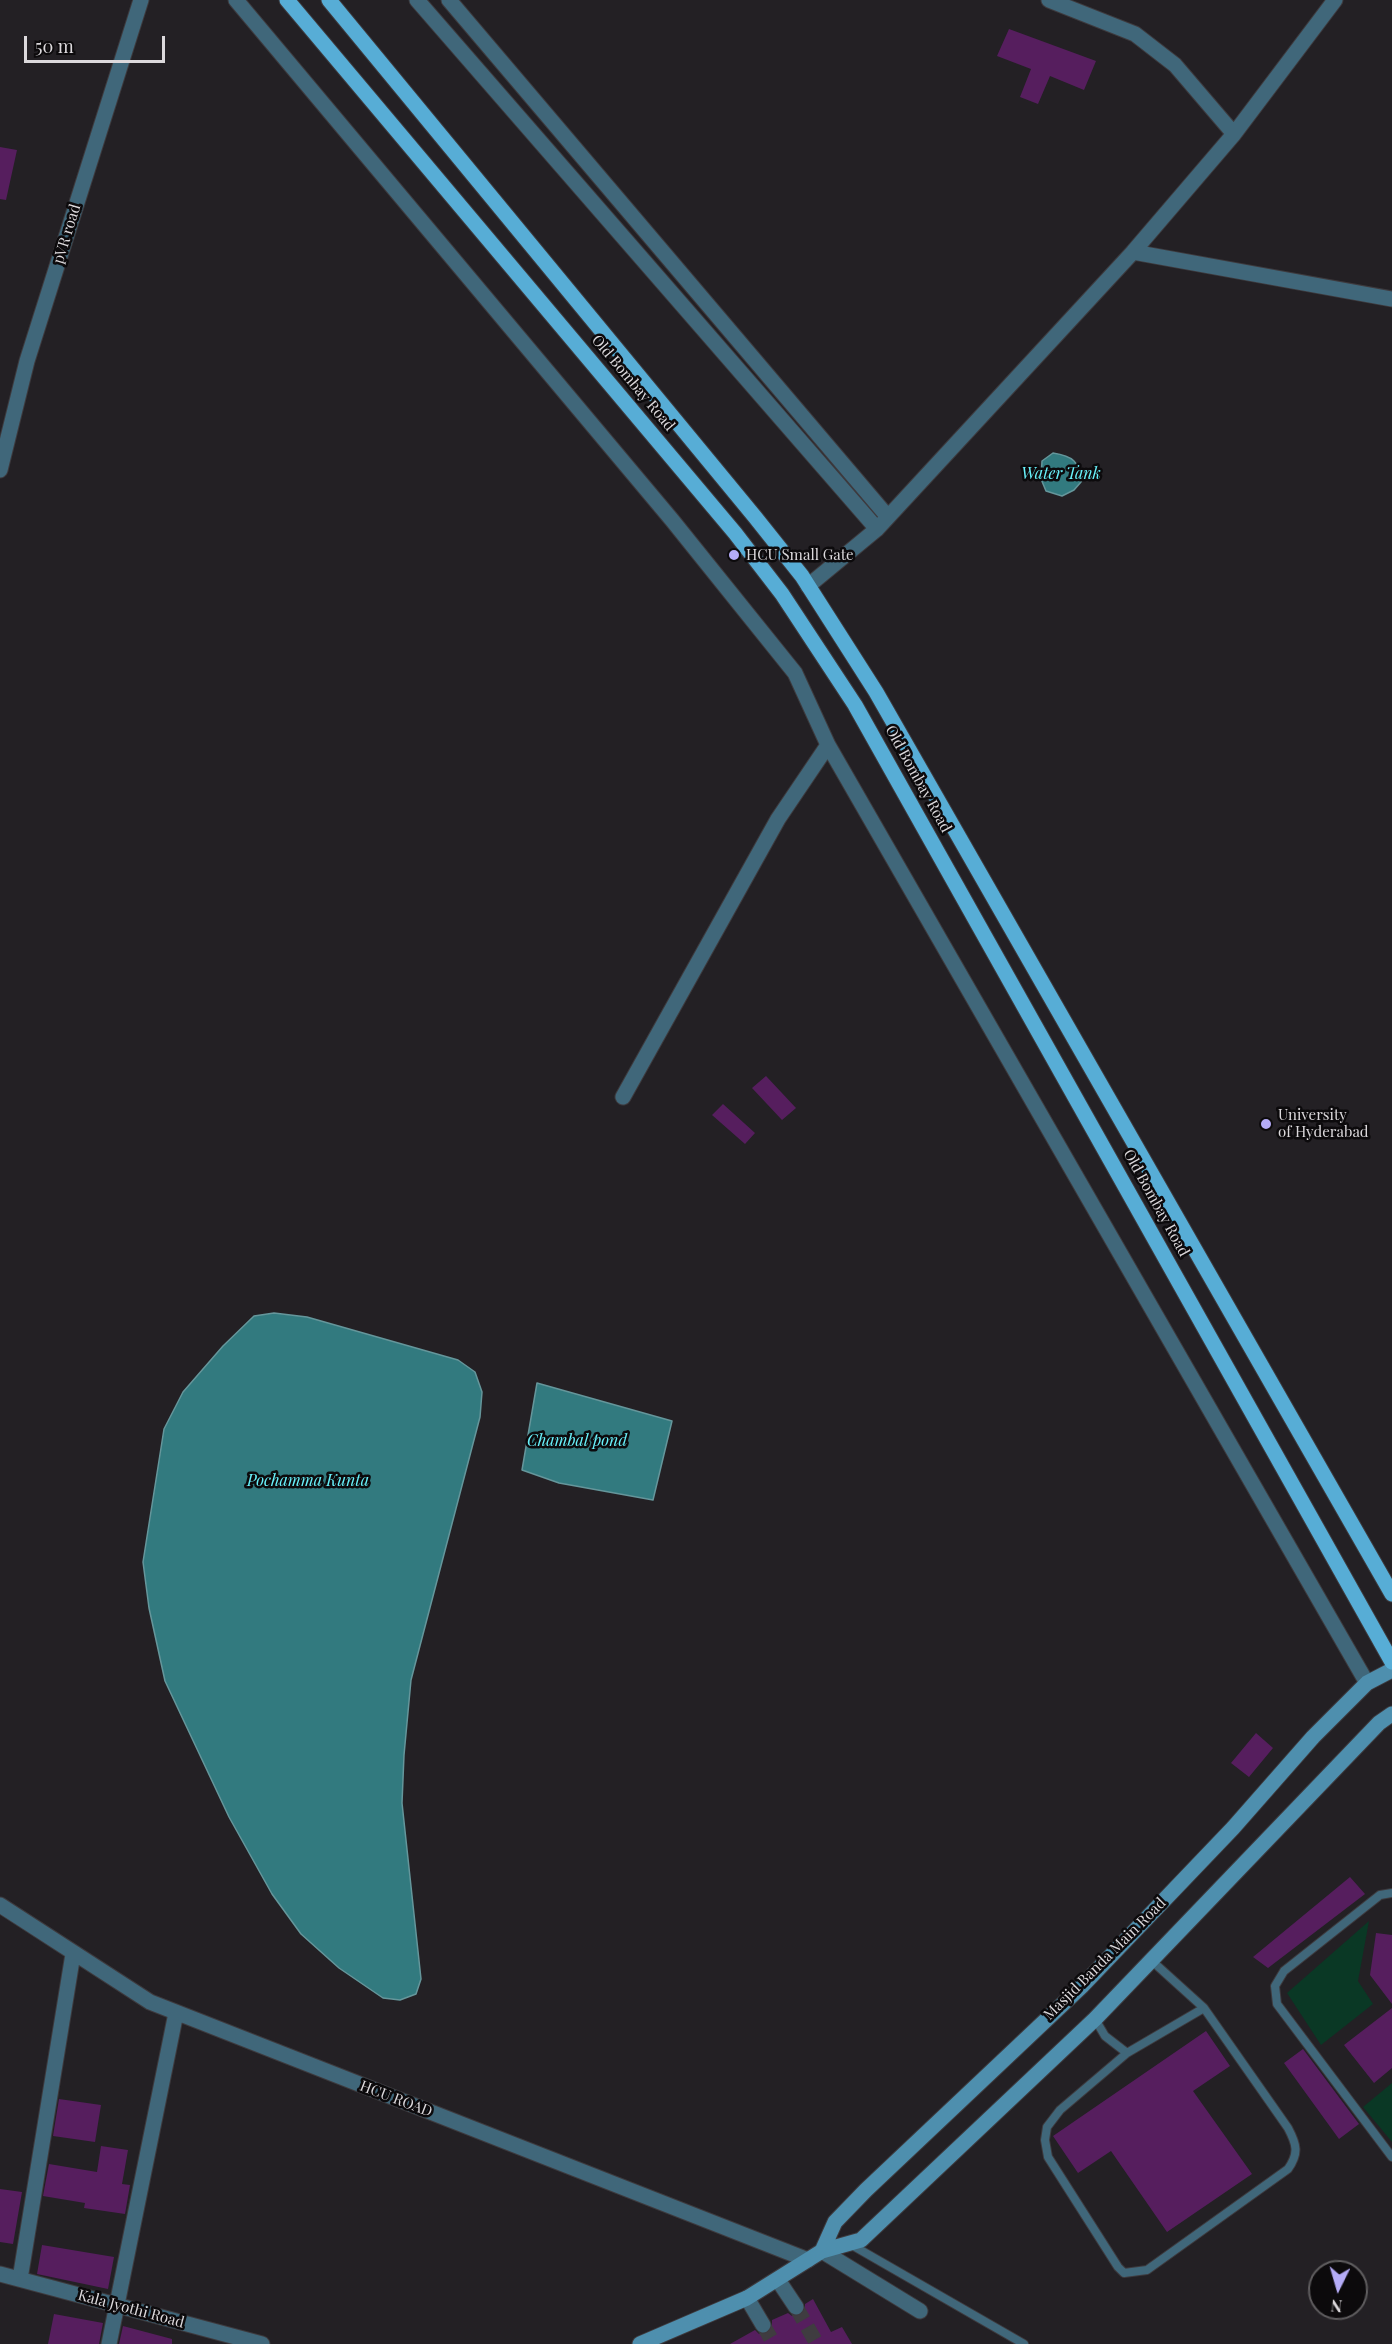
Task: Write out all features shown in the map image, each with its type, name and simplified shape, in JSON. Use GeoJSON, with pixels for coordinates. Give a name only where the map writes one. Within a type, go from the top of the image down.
{"type":"FeatureCollection","features":[{"type":"Feature","properties":{"kind":"main road","name":"Old Bombay Road"},"geometry":{"type":"LineString","coordinates":[[287,0],[735,533],[825,654],[1392,1662]]}},
{"type":"Feature","properties":{"kind":"main road","name":"Old Bombay Road"},"geometry":{"type":"LineString","coordinates":[[329,0],[747,507],[808,586],[882,703],[1392,1594]]}},
{"type":"Feature","properties":{"kind":"main road","name":"Masjid Banda Main Road"},"geometry":{"type":"LineString","coordinates":[[822,2251],[835,2222],[1082,1986],[1233,1828],[1313,1737],[1367,1683],[1392,1670]]}},
{"type":"Feature","properties":{"kind":"main road"},"geometry":{"type":"LineString","coordinates":[[640,2344],[747,2298],[822,2251],[861,2240],[1095,2019],[1379,1723],[1392,1714]]}},
{"type":"Feature","properties":{"kind":"street","name":"pVR road"},"geometry":{"type":"LineString","coordinates":[[0,470],[27,361],[141,0]]}},
{"type":"Feature","properties":{"kind":"street"},"geometry":{"type":"LineString","coordinates":[[236,0],[672,520],[795,673],[828,745],[1367,1683]]}},
{"type":"Feature","properties":{"kind":"street"},"geometry":{"type":"LineString","coordinates":[[417,0],[877,529]]}},
{"type":"Feature","properties":{"kind":"street"},"geometry":{"type":"LineString","coordinates":[[449,0],[888,517]]}},
{"type":"Feature","properties":{"kind":"street"},"geometry":{"type":"LineString","coordinates":[[1049,0],[1135,34],[1175,64],[1234,134]]}},
{"type":"Feature","properties":{"kind":"street"},"geometry":{"type":"LineString","coordinates":[[808,586],[877,529],[1133,252],[1234,134],[1335,0]]}},
{"type":"Feature","properties":{"kind":"street"},"geometry":{"type":"LineString","coordinates":[[1133,252],[1392,298]]}},
{"type":"Feature","properties":{"kind":"street"},"geometry":{"type":"LineString","coordinates":[[623,1096],[778,819],[828,745]]}},
{"type":"Feature","properties":{"kind":"street","name":"HCU ROAD"},"geometry":{"type":"LineString","coordinates":[[0,1905],[150,2002],[808,2260]]}},
{"type":"Feature","properties":{"kind":"street"},"geometry":{"type":"LineString","coordinates":[[20,2280],[73,1954]]}},
{"type":"Feature","properties":{"kind":"street"},"geometry":{"type":"LineString","coordinates":[[109,2344],[176,2013]]}},
{"type":"Feature","properties":{"kind":"street"},"geometry":{"type":"LineString","coordinates":[[822,2251],[920,2311]]}},
{"type":"Feature","properties":{"kind":"street","name":"Kala Jyothi Road"},"geometry":{"type":"LineString","coordinates":[[0,2274],[241,2341],[262,2344]]}},
{"type":"Feature","properties":{"kind":"street"},"geometry":{"type":"LineString","coordinates":[[778,2280],[796,2307]]}},
{"type":"Feature","properties":{"kind":"street"},"geometry":{"type":"LineString","coordinates":[[747,2298],[763,2325]]}},
{"type":"Feature","properties":{"kind":"lane"},"geometry":{"type":"LineString","coordinates":[[1392,1893],[1380,1895],[1284,1971],[1275,1986],[1277,2004],[1392,2157]]}},
{"type":"Feature","properties":{"kind":"lane"},"geometry":{"type":"LineString","coordinates":[[1152,1962],[1204,2008],[1288,2128],[1297,2146],[1296,2157],[1278,2176],[1147,2270],[1133,2274],[1124,2273],[1048,2157],[1045,2140],[1047,2127],[1060,2110],[1127,2053],[1204,2008]]}},
{"type":"Feature","properties":{"kind":"lane"},"geometry":{"type":"LineString","coordinates":[[1095,2019],[1105,2036],[1127,2053]]}},
{"type":"Feature","properties":{"kind":"lane"},"geometry":{"type":"LineString","coordinates":[[849,2244],[1024,2344]]}},
{"type":"Feature","properties":{"kind":"green space"},"geometry":{"type":"Polygon","coordinates":[[[1369,1921],[1358,1981],[1373,2004],[1321,2045],[1287,1993],[1369,1921]]]}},
{"type":"Feature","properties":{"kind":"green space"},"geometry":{"type":"Polygon","coordinates":[[[1392,2083],[1392,2142],[1363,2107],[1392,2083]]]}},
{"type":"Feature","properties":{"kind":"water","name":"Water Tank"},"geometry":{"type":"Polygon","coordinates":[[[1053,453],[1070,458],[1079,469],[1081,482],[1074,490],[1062,496],[1046,491],[1041,479],[1042,461],[1053,453]]]}},
{"type":"Feature","properties":{"kind":"water","name":"Pochamma Kunta"},"geometry":{"type":"Polygon","coordinates":[[[274,1313],[307,1317],[458,1360],[475,1372],[482,1392],[480,1417],[411,1680],[402,1803],[421,1979],[416,1994],[400,2000],[383,1998],[339,1968],[301,1934],[272,1894],[229,1817],[165,1681],[149,1608],[143,1562],[164,1429],[183,1392],[223,1346],[254,1316],[274,1313]]]}},
{"type":"Feature","properties":{"kind":"water","name":"Chambal pond"},"geometry":{"type":"Polygon","coordinates":[[[537,1383],[672,1421],[653,1500],[559,1483],[522,1470],[537,1383]]]}},
{"type":"Feature","properties":{"kind":"building"},"geometry":{"type":"Polygon","coordinates":[[[1009,29],[1096,61],[1084,90],[1050,76],[1038,104],[1020,97],[1031,69],[997,56],[1009,29]]]}},
{"type":"Feature","properties":{"kind":"building"},"geometry":{"type":"Polygon","coordinates":[[[0,147],[17,150],[6,200],[0,199],[0,147]]]}},
{"type":"Feature","properties":{"kind":"building"},"geometry":{"type":"Polygon","coordinates":[[[766,1076],[796,1108],[782,1120],[752,1088],[766,1076]]]}},
{"type":"Feature","properties":{"kind":"building"},"geometry":{"type":"Polygon","coordinates":[[[723,1104],[755,1133],[745,1144],[712,1115],[723,1104]]]}},
{"type":"Feature","properties":{"kind":"building"},"geometry":{"type":"Polygon","coordinates":[[[1256,1733],[1273,1748],[1249,1777],[1231,1763],[1256,1733]]]}},
{"type":"Feature","properties":{"kind":"building"},"geometry":{"type":"Polygon","coordinates":[[[1350,1877],[1365,1894],[1268,1968],[1253,1957],[1350,1877]]]}},
{"type":"Feature","properties":{"kind":"building"},"geometry":{"type":"Polygon","coordinates":[[[1376,1933],[1392,1935],[1392,2004],[1370,1975],[1376,1933]]]}},
{"type":"Feature","properties":{"kind":"building"},"geometry":{"type":"Polygon","coordinates":[[[1392,2008],[1392,2068],[1374,2083],[1344,2045],[1392,2008]]]}},
{"type":"Feature","properties":{"kind":"building"},"geometry":{"type":"Polygon","coordinates":[[[1206,2031],[1230,2066],[1193,2091],[1252,2174],[1167,2232],[1111,2151],[1078,2173],[1053,2136],[1206,2031]]]}},
{"type":"Feature","properties":{"kind":"building"},"geometry":{"type":"Polygon","coordinates":[[[1303,2049],[1359,2124],[1339,2139],[1284,2063],[1303,2049]]]}},
{"type":"Feature","properties":{"kind":"building"},"geometry":{"type":"Polygon","coordinates":[[[59,2099],[101,2105],[95,2142],[53,2136],[59,2099]]]}},
{"type":"Feature","properties":{"kind":"building"},"geometry":{"type":"Polygon","coordinates":[[[101,2146],[128,2150],[122,2184],[130,2185],[125,2214],[84,2208],[85,2203],[43,2196],[49,2164],[97,2172],[101,2146]]]}},
{"type":"Feature","properties":{"kind":"building"},"geometry":{"type":"Polygon","coordinates":[[[0,2189],[22,2192],[13,2244],[0,2242],[0,2189]]]}},
{"type":"Feature","properties":{"kind":"building"},"geometry":{"type":"Polygon","coordinates":[[[42,2245],[114,2257],[108,2289],[37,2274],[42,2245]]]}},
{"type":"Feature","properties":{"kind":"building"},"geometry":{"type":"Polygon","coordinates":[[[813,2299],[831,2332],[842,2327],[852,2344],[730,2344],[755,2330],[759,2334],[767,2334],[772,2329],[772,2320],[788,2313],[792,2316],[801,2315],[805,2311],[805,2304],[813,2299]]]}},
{"type":"Feature","properties":{"kind":"building"},"geometry":{"type":"Polygon","coordinates":[[[54,2314],[103,2323],[99,2344],[48,2344],[54,2314]]]}},
{"type":"Feature","properties":{"kind":"building"},"geometry":{"type":"Polygon","coordinates":[[[123,2326],[172,2339],[172,2344],[119,2344],[123,2326]]]}},
{"type":"Feature","properties":{"kind":"tunnel"},"geometry":{"type":"LineString","coordinates":[[796,2307],[817,2344]]}},
{"type":"Feature","properties":{"kind":"tunnel"},"geometry":{"type":"LineString","coordinates":[[763,2325],[774,2344]]}},
{"type":"Feature","properties":{"kind":"place","name":"HCU Small Gate"},"geometry":{"type":"Point","coordinates":[734,555]}},
{"type":"Feature","properties":{"kind":"place","name":"University of Hyderabad"},"geometry":{"type":"Point","coordinates":[1266,1124]}}]}
